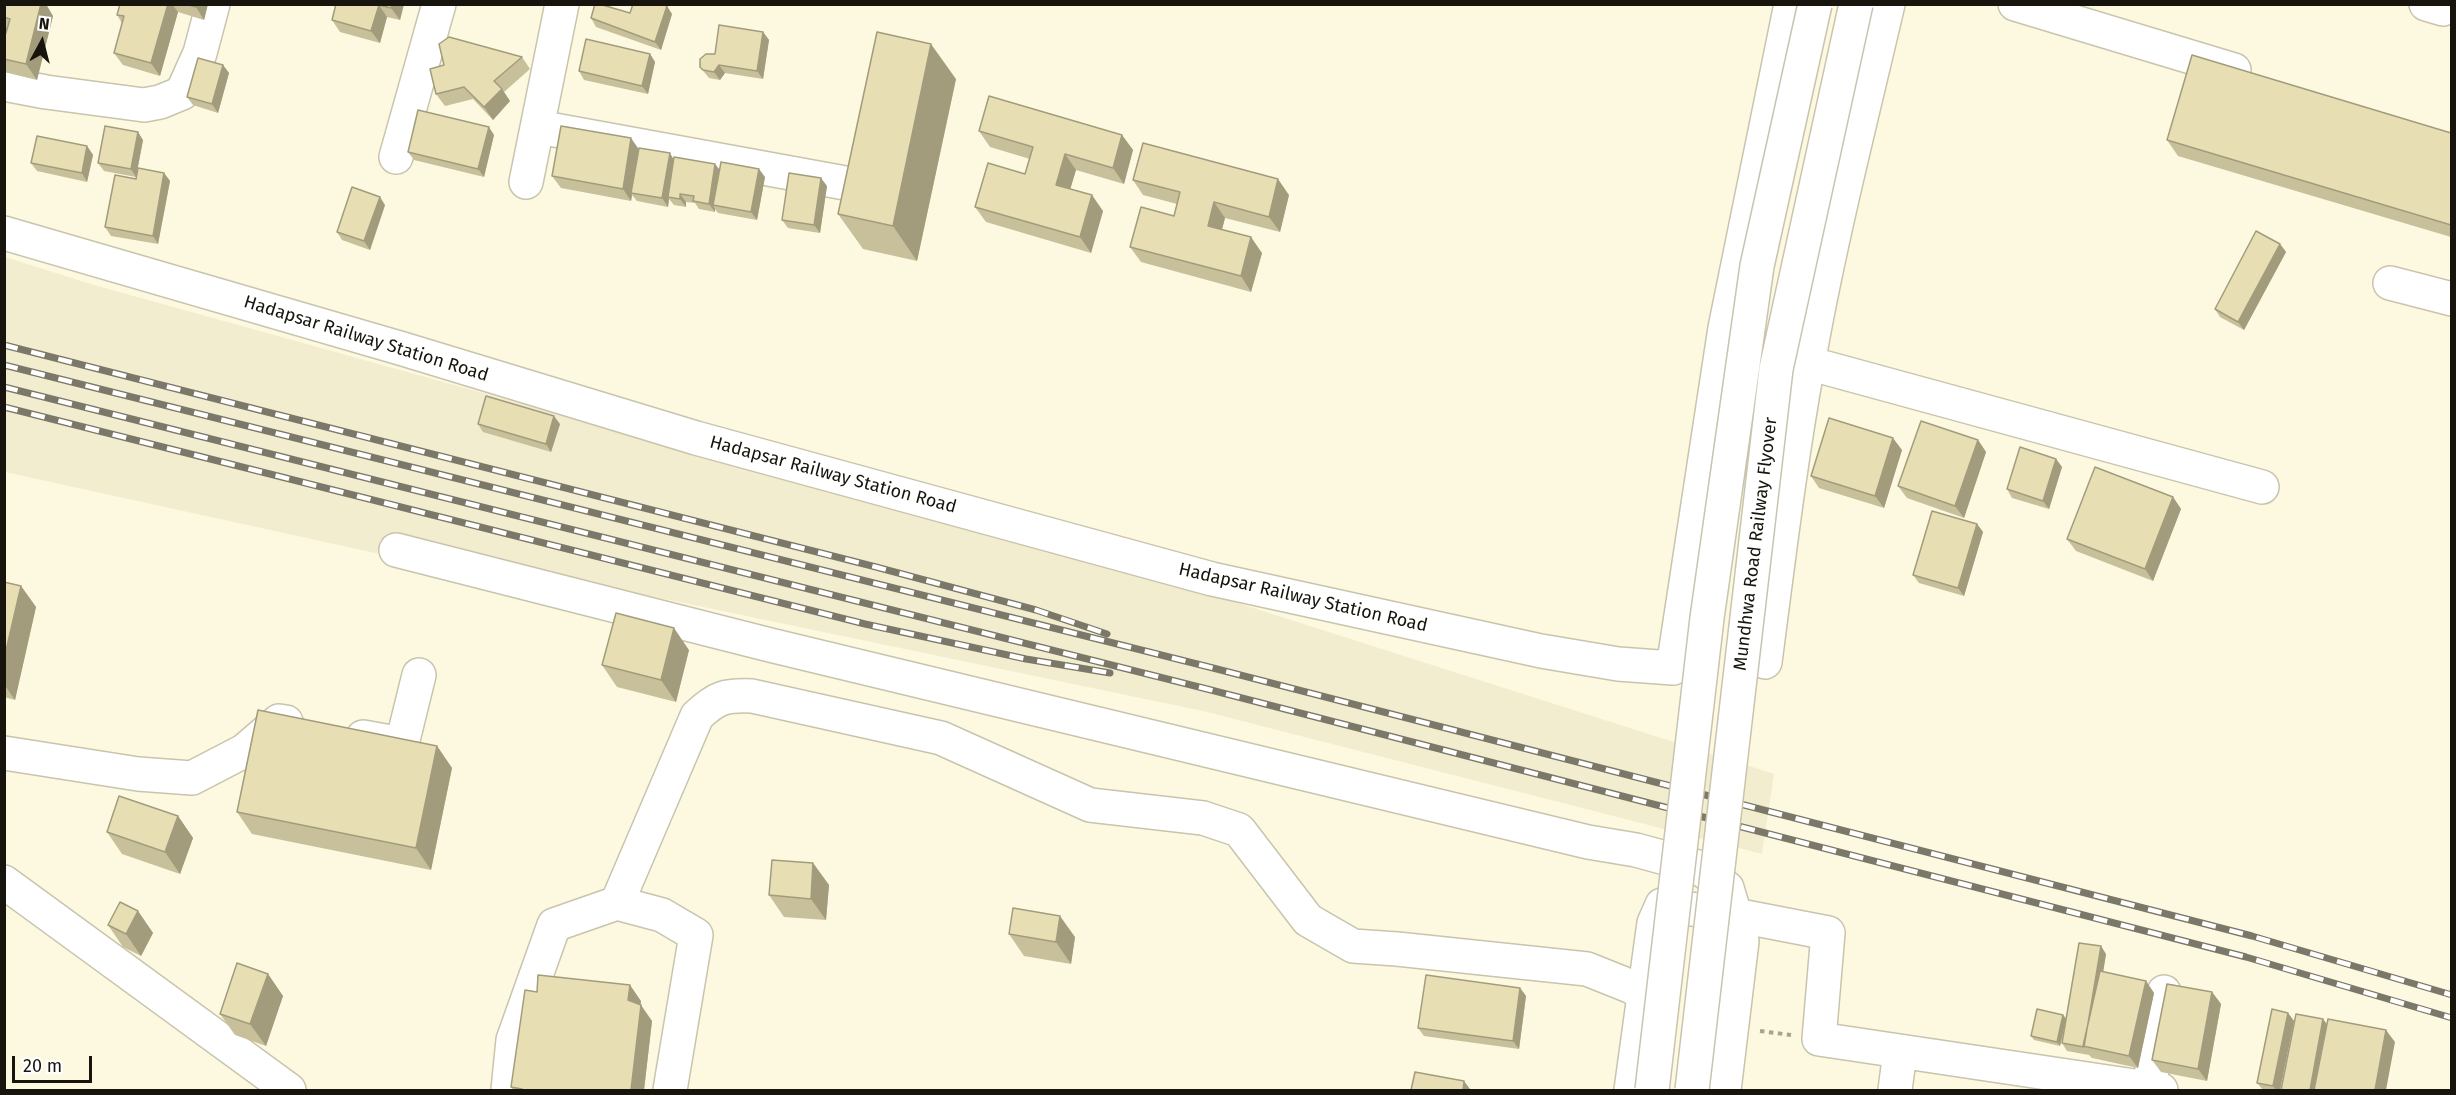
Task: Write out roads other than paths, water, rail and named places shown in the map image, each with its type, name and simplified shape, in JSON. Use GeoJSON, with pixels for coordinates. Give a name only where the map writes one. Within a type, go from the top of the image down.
{"type":"FeatureCollection","features":[{"type":"Feature","properties":{"kind":"main road"},"geometry":{"type":"LineString","coordinates":[[4,84],[144,105],[160,102],[182,93],[200,53],[213,4]]}},
{"type":"Feature","properties":{"kind":"main road"},"geometry":{"type":"LineString","coordinates":[[396,157],[439,4]]}},
{"type":"Feature","properties":{"kind":"main road"},"geometry":{"type":"LineString","coordinates":[[526,182],[562,4]]}},
{"type":"Feature","properties":{"kind":"main road","name":"Hadapsar Railway Station Road"},"geometry":{"type":"LineString","coordinates":[[4,232],[696,438],[1212,579],[1541,651],[1618,663],[1673,668],[1725,328],[1791,4]]}},
{"type":"Feature","properties":{"kind":"main road","name":"Mundhwa Road Railway Flyover"},"geometry":{"type":"LineString","coordinates":[[1652,1090],[1707,618],[1756,266],[1815,4]]}},
{"type":"Feature","properties":{"kind":"main road","name":"Mundhwa Road Railway Flyover"},"geometry":{"type":"LineString","coordinates":[[1692,1090],[1776,369],[1856,4]]}},
{"type":"Feature","properties":{"kind":"main road"},"geometry":{"type":"LineString","coordinates":[[1765,662],[1788,489],[1808,363],[1842,198],[1888,4]]}},
{"type":"Feature","properties":{"kind":"main road"},"geometry":{"type":"LineString","coordinates":[[2015,4],[2268,80]]}},
{"type":"Feature","properties":{"kind":"main road"},"geometry":{"type":"LineString","coordinates":[[538,127],[864,202],[874,152]]}},
{"type":"Feature","properties":{"kind":"main road"},"geometry":{"type":"LineString","coordinates":[[2390,284],[2451,299]]}},
{"type":"Feature","properties":{"kind":"main road"},"geometry":{"type":"LineString","coordinates":[[1808,363],[2262,487]]}},
{"type":"Feature","properties":{"kind":"main road"},"geometry":{"type":"LineString","coordinates":[[396,550],[782,648],[1698,867],[1727,888],[1742,941],[1724,1090]]}},
{"type":"Feature","properties":{"kind":"main road"},"geometry":{"type":"LineString","coordinates":[[4,753],[138,774],[192,778],[244,751],[279,721],[402,744],[419,675]]}},
{"type":"Feature","properties":{"kind":"main road"},"geometry":{"type":"LineString","coordinates":[[617,903],[697,716],[713,701],[730,695],[752,696],[941,738],[1090,806],[1203,818],[1239,830],[1308,920],[1353,946],[1587,969],[1632,987],[1645,996]]}},
{"type":"Feature","properties":{"kind":"main road"},"geometry":{"type":"LineString","coordinates":[[4,882],[289,1090]]}},
{"type":"Feature","properties":{"kind":"main road"},"geometry":{"type":"LineString","coordinates":[[508,1090],[513,1040],[555,926],[617,903],[662,915],[696,935],[670,1090]]}},
{"type":"Feature","properties":{"kind":"main road"},"geometry":{"type":"LineString","coordinates":[[1631,1090],[1654,923],[1662,905],[1735,915],[1828,933],[1819,1039],[2155,1090],[2164,992]]}},
{"type":"Feature","properties":{"kind":"main road"},"geometry":{"type":"LineString","coordinates":[[1895,1090],[1900,1052]]}},
{"type":"Feature","properties":{"kind":"railway"},"geometry":{"type":"LineString","coordinates":[[4,345],[876,567],[1036,610],[1107,634]]}},
{"type":"Feature","properties":{"kind":"railway"},"geometry":{"type":"LineString","coordinates":[[4,365],[1213,668],[2252,936],[2452,995]]}},
{"type":"Feature","properties":{"kind":"railway"},"geometry":{"type":"LineString","coordinates":[[4,387],[1207,689],[2246,957],[2452,1018]]}},
{"type":"Feature","properties":{"kind":"railway"},"geometry":{"type":"LineString","coordinates":[[4,407],[865,624],[1026,659],[1110,673]]}}]}
